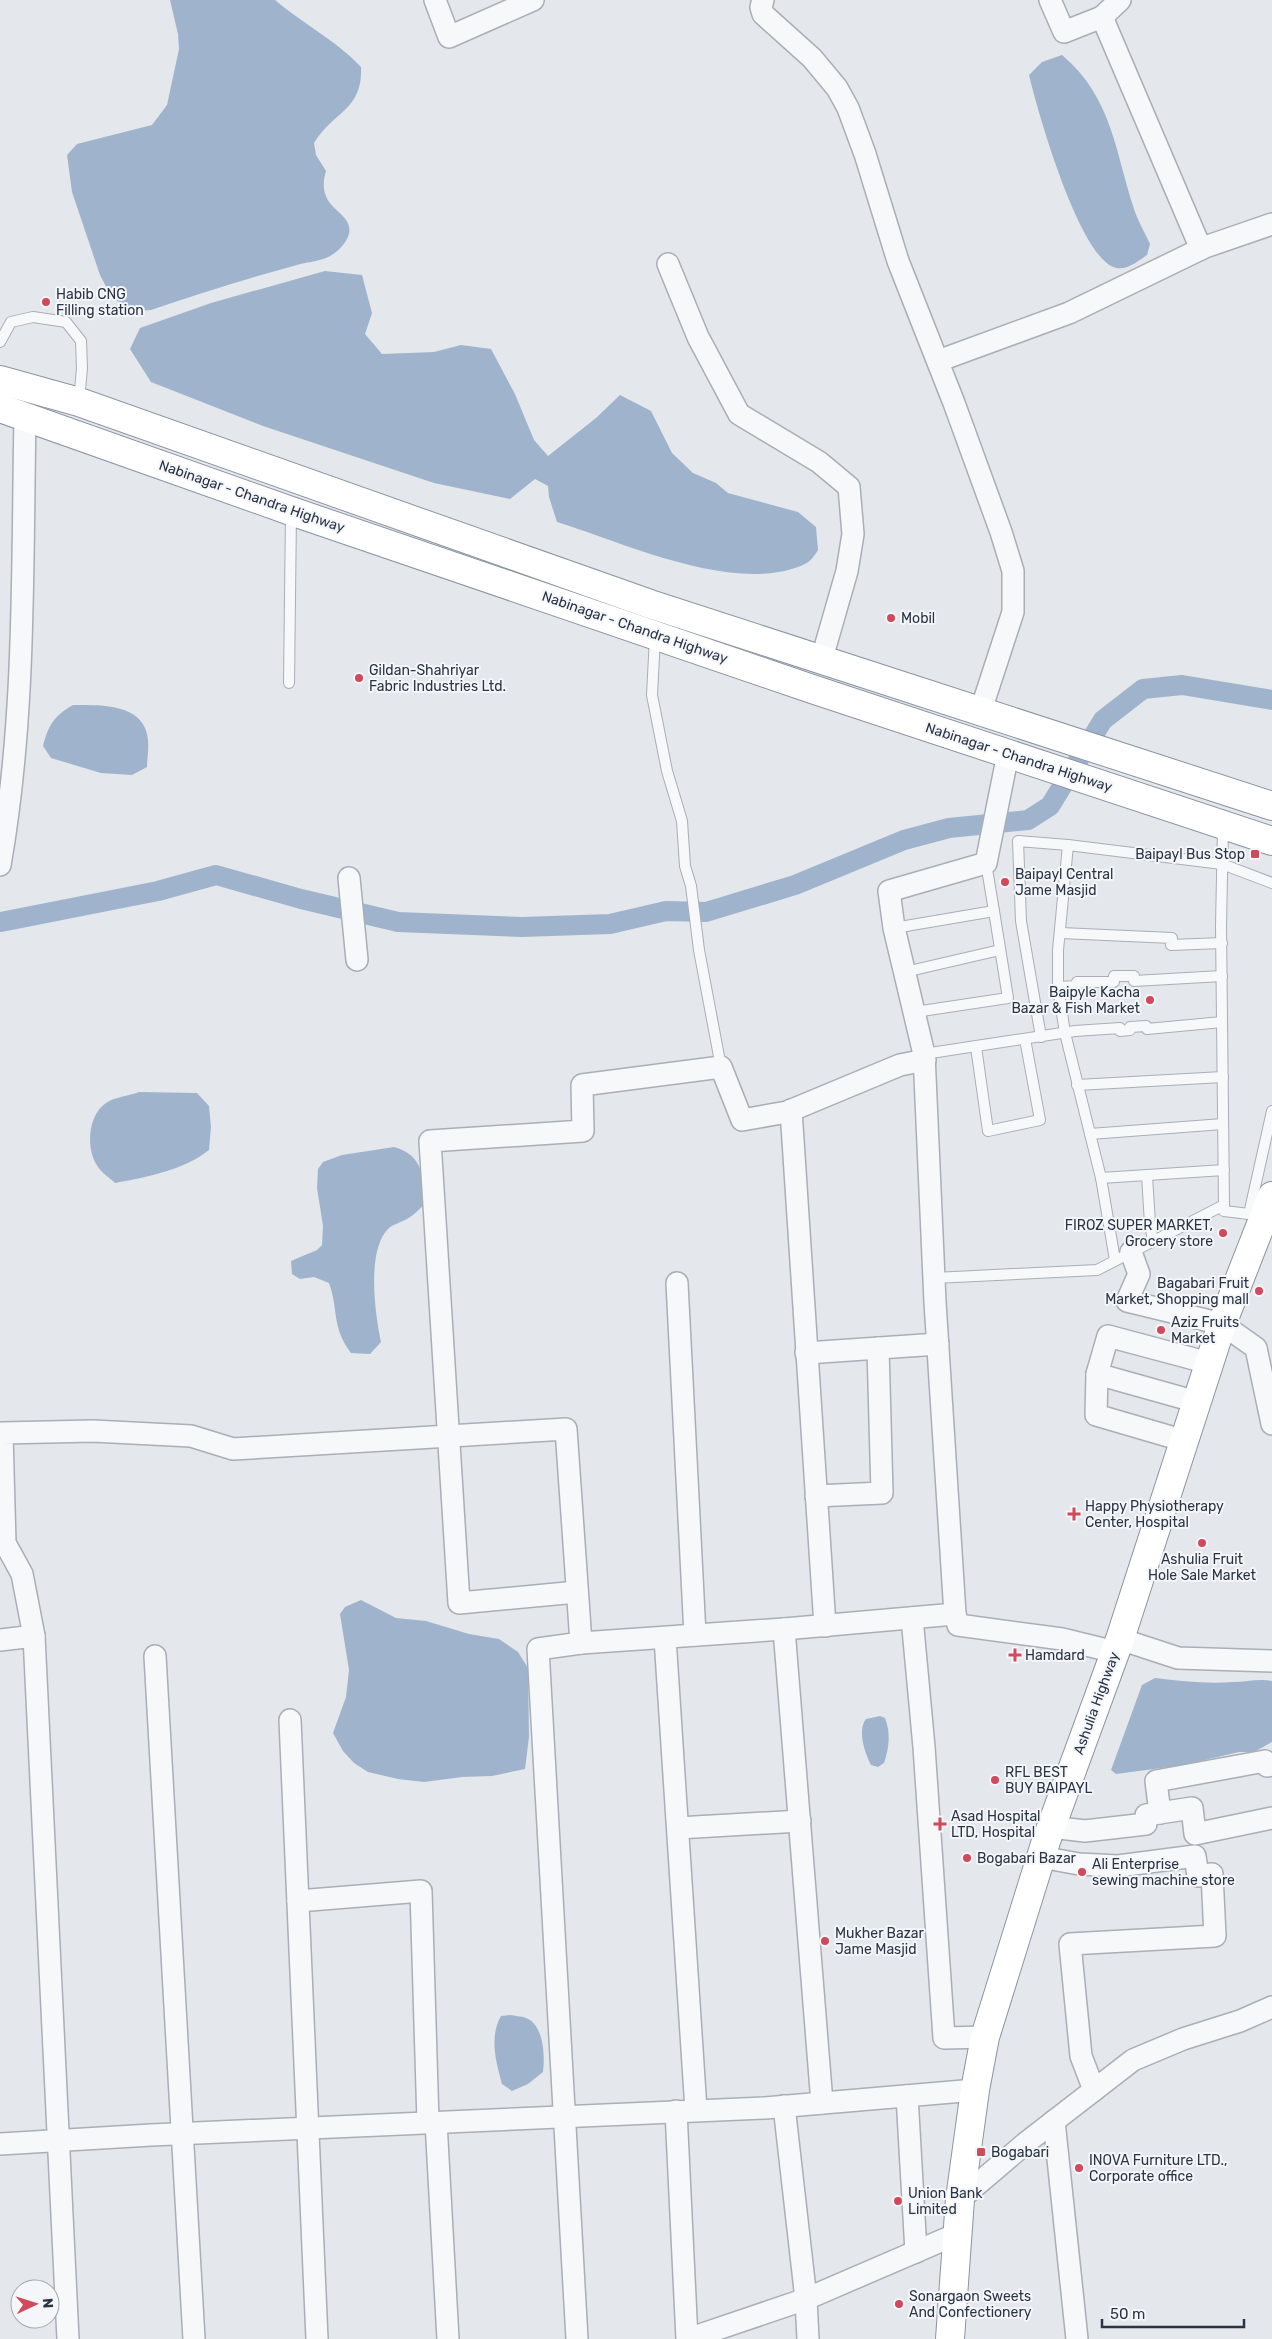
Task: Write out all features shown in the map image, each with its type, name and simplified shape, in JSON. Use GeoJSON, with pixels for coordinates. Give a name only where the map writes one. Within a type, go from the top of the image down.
{"type":"FeatureCollection","features":[{"type":"Feature","properties":{"kind":"highway","name":"Nabinagar - Chandra Highway"},"geometry":{"type":"LineString","coordinates":[[0,380],[78,402],[650,604],[1272,806]]}},
{"type":"Feature","properties":{"kind":"highway","name":"Nabinagar - Chandra Highway"},"geometry":{"type":"LineString","coordinates":[[12,412],[291,511],[978,744],[1272,841]]}},
{"type":"Feature","properties":{"kind":"highway","name":"Ashulia Highway"},"geometry":{"type":"LineString","coordinates":[[950,2339],[960,2199],[975,2090],[985,2037],[1051,1827],[1117,1646],[1222,1324],[1262,1209]]}},
{"type":"Feature","properties":{"kind":"street"},"geometry":{"type":"LineString","coordinates":[[435,0],[449,37],[533,0]]}},
{"type":"Feature","properties":{"kind":"street"},"geometry":{"type":"LineString","coordinates":[[763,0],[760,7],[763,14],[812,58],[836,88],[848,108],[865,154],[898,261],[938,361],[1001,532],[1013,571],[1014,612],[985,714]]}},
{"type":"Feature","properties":{"kind":"street"},"geometry":{"type":"LineString","coordinates":[[1050,0],[1064,32],[1102,17],[1120,0]]}},
{"type":"Feature","properties":{"kind":"street"},"geometry":{"type":"LineString","coordinates":[[1102,17],[1201,250]]}},
{"type":"Feature","properties":{"kind":"street"},"geometry":{"type":"LineString","coordinates":[[938,361],[1070,312],[1201,250],[1272,224]]}},
{"type":"Feature","properties":{"kind":"street"},"geometry":{"type":"LineString","coordinates":[[668,264],[698,337],[739,414],[818,462],[849,487],[852,534],[847,571],[824,651],[816,659]]}},
{"type":"Feature","properties":{"kind":"street"},"geometry":{"type":"LineString","coordinates":[[0,865],[10,808],[19,715],[12,412]]}},
{"type":"Feature","properties":{"kind":"street"},"geometry":{"type":"LineString","coordinates":[[1008,754],[986,863],[888,890],[894,928],[924,1057],[934,1278],[955,1614],[958,1626],[1117,1646],[1178,1658],[1272,1661]]}},
{"type":"Feature","properties":{"kind":"street"},"geometry":{"type":"LineString","coordinates":[[349,878],[357,960]]}},
{"type":"Feature","properties":{"kind":"street"},"geometry":{"type":"LineString","coordinates":[[577,1592],[459,1603],[430,1141],[584,1131],[582,1085],[721,1066],[742,1120],[791,1110],[924,1057]]}},
{"type":"Feature","properties":{"kind":"street"},"geometry":{"type":"LineString","coordinates":[[791,1110],[825,1626]]}},
{"type":"Feature","properties":{"kind":"street"},"geometry":{"type":"LineString","coordinates":[[1123,1256],[1139,1274],[1127,1301],[1222,1324],[1256,1348],[1268,1376],[1272,1424]]}},
{"type":"Feature","properties":{"kind":"street"},"geometry":{"type":"LineString","coordinates":[[677,1283],[695,1636]]}},
{"type":"Feature","properties":{"kind":"street"},"geometry":{"type":"LineString","coordinates":[[1185,1441],[1096,1415],[1097,1374],[1108,1336],[1210,1363]]}},
{"type":"Feature","properties":{"kind":"street"},"geometry":{"type":"LineString","coordinates":[[806,1353],[938,1344]]}},
{"type":"Feature","properties":{"kind":"street"},"geometry":{"type":"LineString","coordinates":[[816,1496],[882,1493],[878,1348]]}},
{"type":"Feature","properties":{"kind":"street"},"geometry":{"type":"LineString","coordinates":[[1097,1374],[1197,1402]]}},
{"type":"Feature","properties":{"kind":"street"},"geometry":{"type":"LineString","coordinates":[[68,2339],[34,1636],[22,1574],[5,1542],[2,1433],[93,1431],[191,1436],[233,1449],[566,1429],[580,1643]]}},
{"type":"Feature","properties":{"kind":"street"},"geometry":{"type":"LineString","coordinates":[[577,2339],[538,1649],[580,1643],[784,1630],[955,1614]]}},
{"type":"Feature","properties":{"kind":"street"},"geometry":{"type":"LineString","coordinates":[[912,1618],[924,1747],[944,2038],[985,2037]]}},
{"type":"Feature","properties":{"kind":"street"},"geometry":{"type":"LineString","coordinates":[[784,1630],[822,2103]]}},
{"type":"Feature","properties":{"kind":"street"},"geometry":{"type":"LineString","coordinates":[[0,1640],[34,1636]]}},
{"type":"Feature","properties":{"kind":"street"},"geometry":{"type":"LineString","coordinates":[[665,1638],[678,1828],[686,2111],[687,2339],[806,2299],[957,2234]]}},
{"type":"Feature","properties":{"kind":"street"},"geometry":{"type":"LineString","coordinates":[[156,1656],[194,2339]]}},
{"type":"Feature","properties":{"kind":"street"},"geometry":{"type":"LineString","coordinates":[[290,1720],[318,2339]]}},
{"type":"Feature","properties":{"kind":"street"},"geometry":{"type":"LineString","coordinates":[[1160,1813],[1156,1781],[1265,1761],[1267,1766],[1272,1765]]}},
{"type":"Feature","properties":{"kind":"street"},"geometry":{"type":"LineString","coordinates":[[1051,1827],[1085,1831],[1146,1824],[1146,1815],[1192,1808],[1195,1834],[1272,1818]]}},
{"type":"Feature","properties":{"kind":"street"},"geometry":{"type":"LineString","coordinates":[[678,1828],[800,1821]]}},
{"type":"Feature","properties":{"kind":"street"},"geometry":{"type":"LineString","coordinates":[[1041,1857],[1079,1864],[1118,1866],[1195,1856],[1198,1876],[1212,1874],[1215,1936],[1070,1944],[1081,2056],[1094,2090]]}},
{"type":"Feature","properties":{"kind":"street"},"geometry":{"type":"LineString","coordinates":[[298,1902],[421,1891],[432,2122],[448,2339]]}},
{"type":"Feature","properties":{"kind":"street"},"geometry":{"type":"LineString","coordinates":[[960,2199],[1054,2121],[1133,2060],[1183,2039],[1240,2021],[1272,2007]]}},
{"type":"Feature","properties":{"kind":"street"},"geometry":{"type":"LineString","coordinates":[[0,2144],[784,2106],[975,2090]]}},
{"type":"Feature","properties":{"kind":"street"},"geometry":{"type":"LineString","coordinates":[[907,2096],[916,2252]]}},
{"type":"Feature","properties":{"kind":"street"},"geometry":{"type":"LineString","coordinates":[[784,2106],[806,2299],[808,2339]]}},
{"type":"Feature","properties":{"kind":"street"},"geometry":{"type":"LineString","coordinates":[[1054,2121],[1062,2181],[1077,2339]]}},
{"type":"Feature","properties":{"kind":"lane"},"geometry":{"type":"LineString","coordinates":[[0,342],[10,322],[33,317],[66,322],[81,341],[82,368],[78,402]]}},
{"type":"Feature","properties":{"kind":"lane"},"geometry":{"type":"LineString","coordinates":[[289,683],[291,511]]}},
{"type":"Feature","properties":{"kind":"lane"},"geometry":{"type":"LineString","coordinates":[[655,634],[652,695],[667,771],[682,821],[685,866],[691,886],[698,950],[721,1066]]}},
{"type":"Feature","properties":{"kind":"lane"},"geometry":{"type":"LineString","coordinates":[[1223,825],[1222,1022],[1224,1211],[1262,1209],[1272,1111]]}},
{"type":"Feature","properties":{"kind":"lane"},"geometry":{"type":"LineString","coordinates":[[1041,1037],[1021,921],[1018,841],[1068,845],[1222,864],[1272,883]]}},
{"type":"Feature","properties":{"kind":"lane"},"geometry":{"type":"LineString","coordinates":[[1068,845],[1060,933],[1058,987],[1065,1033],[1077,1085],[1123,1256]]}},
{"type":"Feature","properties":{"kind":"lane"},"geometry":{"type":"LineString","coordinates":[[915,1012],[1008,998],[986,863]]}},
{"type":"Feature","properties":{"kind":"lane"},"geometry":{"type":"LineString","coordinates":[[894,928],[994,911]]}},
{"type":"Feature","properties":{"kind":"lane"},"geometry":{"type":"LineString","coordinates":[[1060,933],[1172,938],[1171,945],[1222,943]]}},
{"type":"Feature","properties":{"kind":"lane"},"geometry":{"type":"LineString","coordinates":[[905,972],[1000,950]]}},
{"type":"Feature","properties":{"kind":"lane"},"geometry":{"type":"LineString","coordinates":[[1058,987],[1077,986],[1077,982],[1114,982],[1114,976],[1134,976],[1134,981],[1222,976]]}},
{"type":"Feature","properties":{"kind":"lane"},"geometry":{"type":"LineString","coordinates":[[924,1057],[1065,1033],[1120,1028],[1120,1030],[1130,1030],[1130,1027],[1146,1026],[1147,1030],[1222,1022]]}},
{"type":"Feature","properties":{"kind":"lane"},"geometry":{"type":"LineString","coordinates":[[976,1047],[988,1131],[1040,1120],[1025,1039]]}},
{"type":"Feature","properties":{"kind":"lane"},"geometry":{"type":"LineString","coordinates":[[1077,1085],[1223,1077]]}},
{"type":"Feature","properties":{"kind":"lane"},"geometry":{"type":"LineString","coordinates":[[1090,1134],[1223,1124]]}},
{"type":"Feature","properties":{"kind":"lane"},"geometry":{"type":"LineString","coordinates":[[1101,1178],[1224,1170]]}},
{"type":"Feature","properties":{"kind":"lane"},"geometry":{"type":"LineString","coordinates":[[1147,1175],[1153,1241]]}},
{"type":"Feature","properties":{"kind":"lane"},"geometry":{"type":"LineString","coordinates":[[934,1278],[1097,1270],[1224,1205]]}},
{"type":"Feature","properties":{"kind":"water"},"geometry":{"type":"Polygon","coordinates":[[[170,0],[275,0],[330,40],[361,67],[357,93],[352,102],[322,132],[314,143],[316,155],[326,171],[325,194],[329,202],[346,220],[349,226],[349,234],[340,248],[326,258],[260,275],[151,310],[136,311],[112,298],[100,275],[72,192],[67,155],[77,144],[152,125],[167,105],[179,49],[178,34],[170,0]]]}},
{"type":"Feature","properties":{"kind":"water"},"geometry":{"type":"Polygon","coordinates":[[[1062,55],[1079,71],[1102,107],[1110,126],[1134,209],[1150,244],[1147,255],[1127,267],[1113,267],[1100,256],[1086,236],[1061,180],[1041,119],[1029,75],[1042,62],[1062,55]]]}},
{"type":"Feature","properties":{"kind":"water"},"geometry":{"type":"Polygon","coordinates":[[[325,271],[362,275],[372,313],[365,334],[382,354],[434,352],[461,345],[491,349],[515,394],[534,440],[548,456],[596,418],[620,395],[651,411],[672,453],[693,473],[716,483],[728,493],[798,512],[816,527],[818,550],[807,563],[778,572],[747,574],[681,563],[557,522],[549,497],[548,486],[535,479],[510,499],[434,483],[263,426],[151,382],[130,349],[140,328],[211,303],[325,271]]]}},
{"type":"Feature","properties":{"kind":"water"},"geometry":{"type":"Polygon","coordinates":[[[73,705],[108,706],[130,713],[139,719],[145,728],[148,740],[147,767],[132,775],[101,773],[51,758],[43,746],[48,732],[53,721],[73,705]]]}},
{"type":"Feature","properties":{"kind":"water"},"geometry":{"type":"Polygon","coordinates":[[[139,1092],[197,1093],[209,1106],[211,1127],[209,1150],[177,1168],[115,1183],[100,1169],[94,1160],[90,1143],[92,1124],[95,1116],[106,1103],[113,1099],[139,1092]]]}},
{"type":"Feature","properties":{"kind":"water"},"geometry":{"type":"Polygon","coordinates":[[[394,1147],[411,1155],[420,1168],[423,1176],[425,1204],[410,1217],[389,1228],[382,1238],[377,1251],[374,1282],[376,1315],[381,1342],[370,1354],[351,1353],[338,1326],[329,1283],[314,1277],[300,1279],[292,1274],[291,1261],[317,1250],[322,1245],[323,1226],[317,1188],[318,1169],[323,1162],[342,1155],[394,1147]]]}},
{"type":"Feature","properties":{"kind":"water"},"geometry":{"type":"Polygon","coordinates":[[[361,1600],[396,1618],[426,1621],[469,1634],[499,1639],[518,1652],[528,1668],[529,1737],[525,1769],[492,1776],[462,1777],[424,1782],[398,1779],[368,1772],[354,1763],[343,1751],[333,1733],[346,1697],[349,1670],[340,1614],[345,1607],[361,1600]]]}},
{"type":"Feature","properties":{"kind":"water"},"geometry":{"type":"Polygon","coordinates":[[[1155,1678],[1223,1683],[1272,1681],[1272,1742],[1254,1752],[1239,1752],[1184,1765],[1116,1774],[1111,1770],[1142,1685],[1155,1678]]]}},
{"type":"Feature","properties":{"kind":"water"},"geometry":{"type":"Polygon","coordinates":[[[880,1716],[885,1718],[889,1740],[884,1763],[878,1767],[871,1765],[864,1749],[862,1729],[866,1719],[880,1716]]]}},
{"type":"Feature","properties":{"kind":"water"},"geometry":{"type":"Polygon","coordinates":[[[510,2015],[526,2018],[537,2027],[542,2042],[544,2058],[543,2072],[528,2084],[512,2091],[502,2084],[494,2041],[497,2024],[501,2016],[510,2015]]]}},
{"type":"Feature","properties":{"kind":"waterway"},"geometry":{"type":"LineString","coordinates":[[1,922],[158,891],[216,875],[301,899],[398,922],[522,927],[610,924],[666,911],[706,912],[795,885],[904,840],[949,828],[1028,820],[1050,806],[1103,720],[1143,689],[1182,685],[1272,700]]}},
{"type":"Feature","properties":{"kind":"place","name":"Habib CNG Filling station"},"geometry":{"type":"Point","coordinates":[46,302]}},
{"type":"Feature","properties":{"kind":"place","name":"Mobil"},"geometry":{"type":"Point","coordinates":[891,618]}},
{"type":"Feature","properties":{"kind":"place","name":"Gildan-Shahriyar Fabric Industries Ltd."},"geometry":{"type":"Point","coordinates":[359,678]}},
{"type":"Feature","properties":{"kind":"place","name":"Baipayl Bus Stop"},"geometry":{"type":"Point","coordinates":[1255,854]}},
{"type":"Feature","properties":{"kind":"place","name":"Baipayl Central Jame Masjid"},"geometry":{"type":"Point","coordinates":[1005,882]}},
{"type":"Feature","properties":{"kind":"place","name":"Baipyle Kacha Bazar & Fish Market"},"geometry":{"type":"Point","coordinates":[1150,1000]}},
{"type":"Feature","properties":{"kind":"place","name":"FIROZ SUPER MARKET, Grocery store"},"geometry":{"type":"Point","coordinates":[1223,1233]}},
{"type":"Feature","properties":{"kind":"place","name":"Bagabari Fruit Market, Shopping mall"},"geometry":{"type":"Point","coordinates":[1259,1291]}},
{"type":"Feature","properties":{"kind":"place","name":"Aziz Fruits Market"},"geometry":{"type":"Point","coordinates":[1161,1330]}},
{"type":"Feature","properties":{"kind":"place","name":"Happy Physiotherapy Center, Hospital"},"geometry":{"type":"Point","coordinates":[1074,1514]}},
{"type":"Feature","properties":{"kind":"place","name":"Ashulia Fruit Hole Sale Market"},"geometry":{"type":"Point","coordinates":[1202,1543]}},
{"type":"Feature","properties":{"kind":"place","name":"Hamdard"},"geometry":{"type":"Point","coordinates":[1015,1655]}},
{"type":"Feature","properties":{"kind":"place","name":"RFL BEST BUY BAIPAYL"},"geometry":{"type":"Point","coordinates":[995,1780]}},
{"type":"Feature","properties":{"kind":"place","name":"Asad Hospital LTD, Hospital"},"geometry":{"type":"Point","coordinates":[940,1824]}},
{"type":"Feature","properties":{"kind":"place","name":"Bogabari Bazar"},"geometry":{"type":"Point","coordinates":[967,1858]}},
{"type":"Feature","properties":{"kind":"place","name":"Ali Enterprise sewing machine store"},"geometry":{"type":"Point","coordinates":[1082,1872]}},
{"type":"Feature","properties":{"kind":"place","name":"Mukher Bazar Jame Masjid"},"geometry":{"type":"Point","coordinates":[825,1941]}},
{"type":"Feature","properties":{"kind":"place","name":"Bogabari"},"geometry":{"type":"Point","coordinates":[981,2152]}},
{"type":"Feature","properties":{"kind":"place","name":"INOVA Furniture LTD., Corporate office"},"geometry":{"type":"Point","coordinates":[1079,2168]}},
{"type":"Feature","properties":{"kind":"place","name":"Union Bank Limited"},"geometry":{"type":"Point","coordinates":[898,2201]}},
{"type":"Feature","properties":{"kind":"place","name":"Sonargaon Sweets And Confectionery"},"geometry":{"type":"Point","coordinates":[899,2304]}}]}
